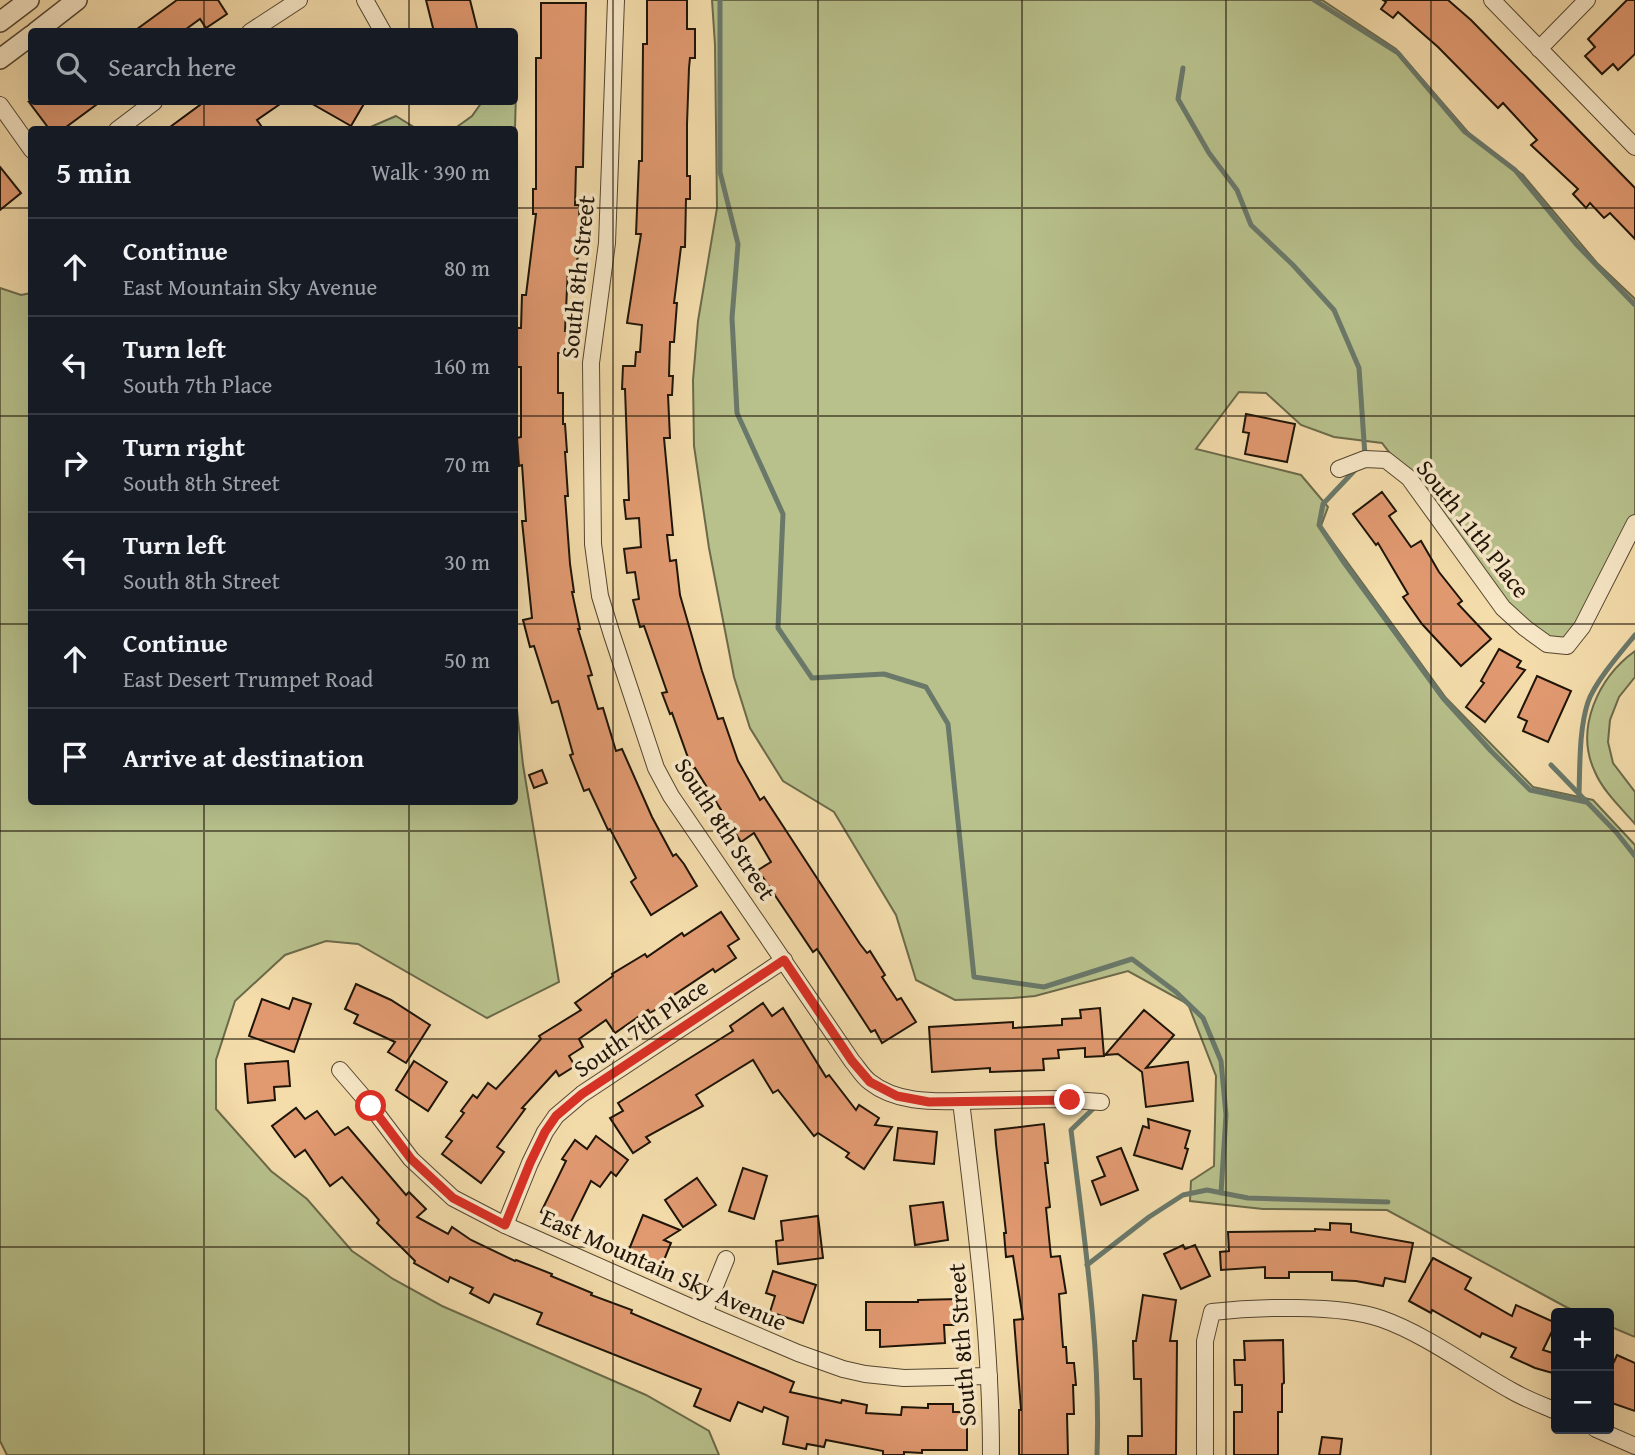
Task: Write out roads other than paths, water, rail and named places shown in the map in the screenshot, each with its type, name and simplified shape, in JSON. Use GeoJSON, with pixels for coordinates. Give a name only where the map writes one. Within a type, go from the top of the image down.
{"type":"FeatureCollection","features":[{"type":"Feature","properties":{"kind":"street"},"geometry":{"type":"LineString","coordinates":[[0,22],[29,0]]}},
{"type":"Feature","properties":{"kind":"street"},"geometry":{"type":"LineString","coordinates":[[41,28],[77,0]]}},
{"type":"Feature","properties":{"kind":"street"},"geometry":{"type":"LineString","coordinates":[[256,28],[299,0]]}},
{"type":"Feature","properties":{"kind":"street"},"geometry":{"type":"LineString","coordinates":[[365,0],[381,28]]}},
{"type":"Feature","properties":{"kind":"street","name":"South 8th Street"},"geometry":{"type":"LineString","coordinates":[[616,0],[607,243],[592,363],[593,544],[600,596],[656,768],[671,796],[852,1061],[870,1082],[897,1096],[929,1102],[961,1101],[981,1265],[989,1376],[991,1455]]}},
{"type":"Feature","properties":{"kind":"street"},"geometry":{"type":"LineString","coordinates":[[1492,0],[1635,147]]}},
{"type":"Feature","properties":{"kind":"street"},"geometry":{"type":"LineString","coordinates":[[1539,49],[1587,0]]}},
{"type":"Feature","properties":{"kind":"street"},"geometry":{"type":"LineString","coordinates":[[0,59],[28,38]]}},
{"type":"Feature","properties":{"kind":"street"},"geometry":{"type":"LineString","coordinates":[[0,105],[28,144]]}},
{"type":"Feature","properties":{"kind":"street"},"geometry":{"type":"LineString","coordinates":[[122,126],[150,105]]}},
{"type":"Feature","properties":{"kind":"street","name":"South 11th Place"},"geometry":{"type":"LineString","coordinates":[[1339,469],[1365,459],[1387,460],[1409,478],[1503,608],[1524,628],[1547,644],[1567,646],[1582,627],[1635,523]]}},
{"type":"Feature","properties":{"kind":"street","name":"South 7th Place"},"geometry":{"type":"LineString","coordinates":[[505,1225],[530,1163],[556,1116],[582,1094],[784,960]]}},
{"type":"Feature","properties":{"kind":"street","name":"East Mountain Sky Avenue"},"geometry":{"type":"LineString","coordinates":[[340,1070],[411,1159],[453,1198],[505,1225],[798,1353],[865,1374],[904,1378],[989,1376]]}},
{"type":"Feature","properties":{"kind":"street"},"geometry":{"type":"LineString","coordinates":[[961,1101],[1058,1099],[1101,1102]]}},
{"type":"Feature","properties":{"kind":"street"},"geometry":{"type":"LineString","coordinates":[[704,1313],[726,1259]]}},
{"type":"Feature","properties":{"kind":"street"},"geometry":{"type":"LineString","coordinates":[[1205,1455],[1205,1341],[1212,1312],[1345,1310],[1382,1319],[1434,1345],[1515,1393],[1551,1409]]}},
{"type":"Feature","properties":{"kind":"street"},"geometry":{"type":"LineString","coordinates":[[1607,1434],[1635,1446]]}},
{"type":"Feature","properties":{"kind":"waterway"},"geometry":{"type":"LineString","coordinates":[[720,0],[720,172],[738,244],[732,318],[737,413],[783,514],[778,628],[812,678],[884,674],[926,687],[948,724],[974,977],[1044,987],[1132,959],[1176,992],[1203,1018],[1221,1061],[1226,1115],[1221,1193]]}},
{"type":"Feature","properties":{"kind":"waterway"},"geometry":{"type":"LineString","coordinates":[[1314,0],[1398,53],[1464,131],[1515,170],[1576,244],[1635,305]]}},
{"type":"Feature","properties":{"kind":"waterway"},"geometry":{"type":"LineString","coordinates":[[1183,68],[1178,99],[1209,153],[1237,190],[1251,225],[1293,265],[1334,310],[1359,368],[1365,456]]}},
{"type":"Feature","properties":{"kind":"waterway"},"geometry":{"type":"LineString","coordinates":[[1356,469],[1323,504],[1319,525],[1345,564],[1443,698],[1530,790],[1586,802]]}},
{"type":"Feature","properties":{"kind":"waterway"},"geometry":{"type":"LineString","coordinates":[[1579,794],[1581,736],[1588,702],[1602,676],[1635,635]]}},
{"type":"Feature","properties":{"kind":"waterway"},"geometry":{"type":"LineString","coordinates":[[1551,765],[1616,832],[1635,856]]}},
{"type":"Feature","properties":{"kind":"waterway"},"geometry":{"type":"LineString","coordinates":[[1096,1106],[1071,1130],[1094,1333],[1097,1455]]}},
{"type":"Feature","properties":{"kind":"waterway"},"geometry":{"type":"LineString","coordinates":[[1087,1265],[1149,1217],[1183,1195],[1207,1190],[1248,1198],[1388,1202]]}}]}
